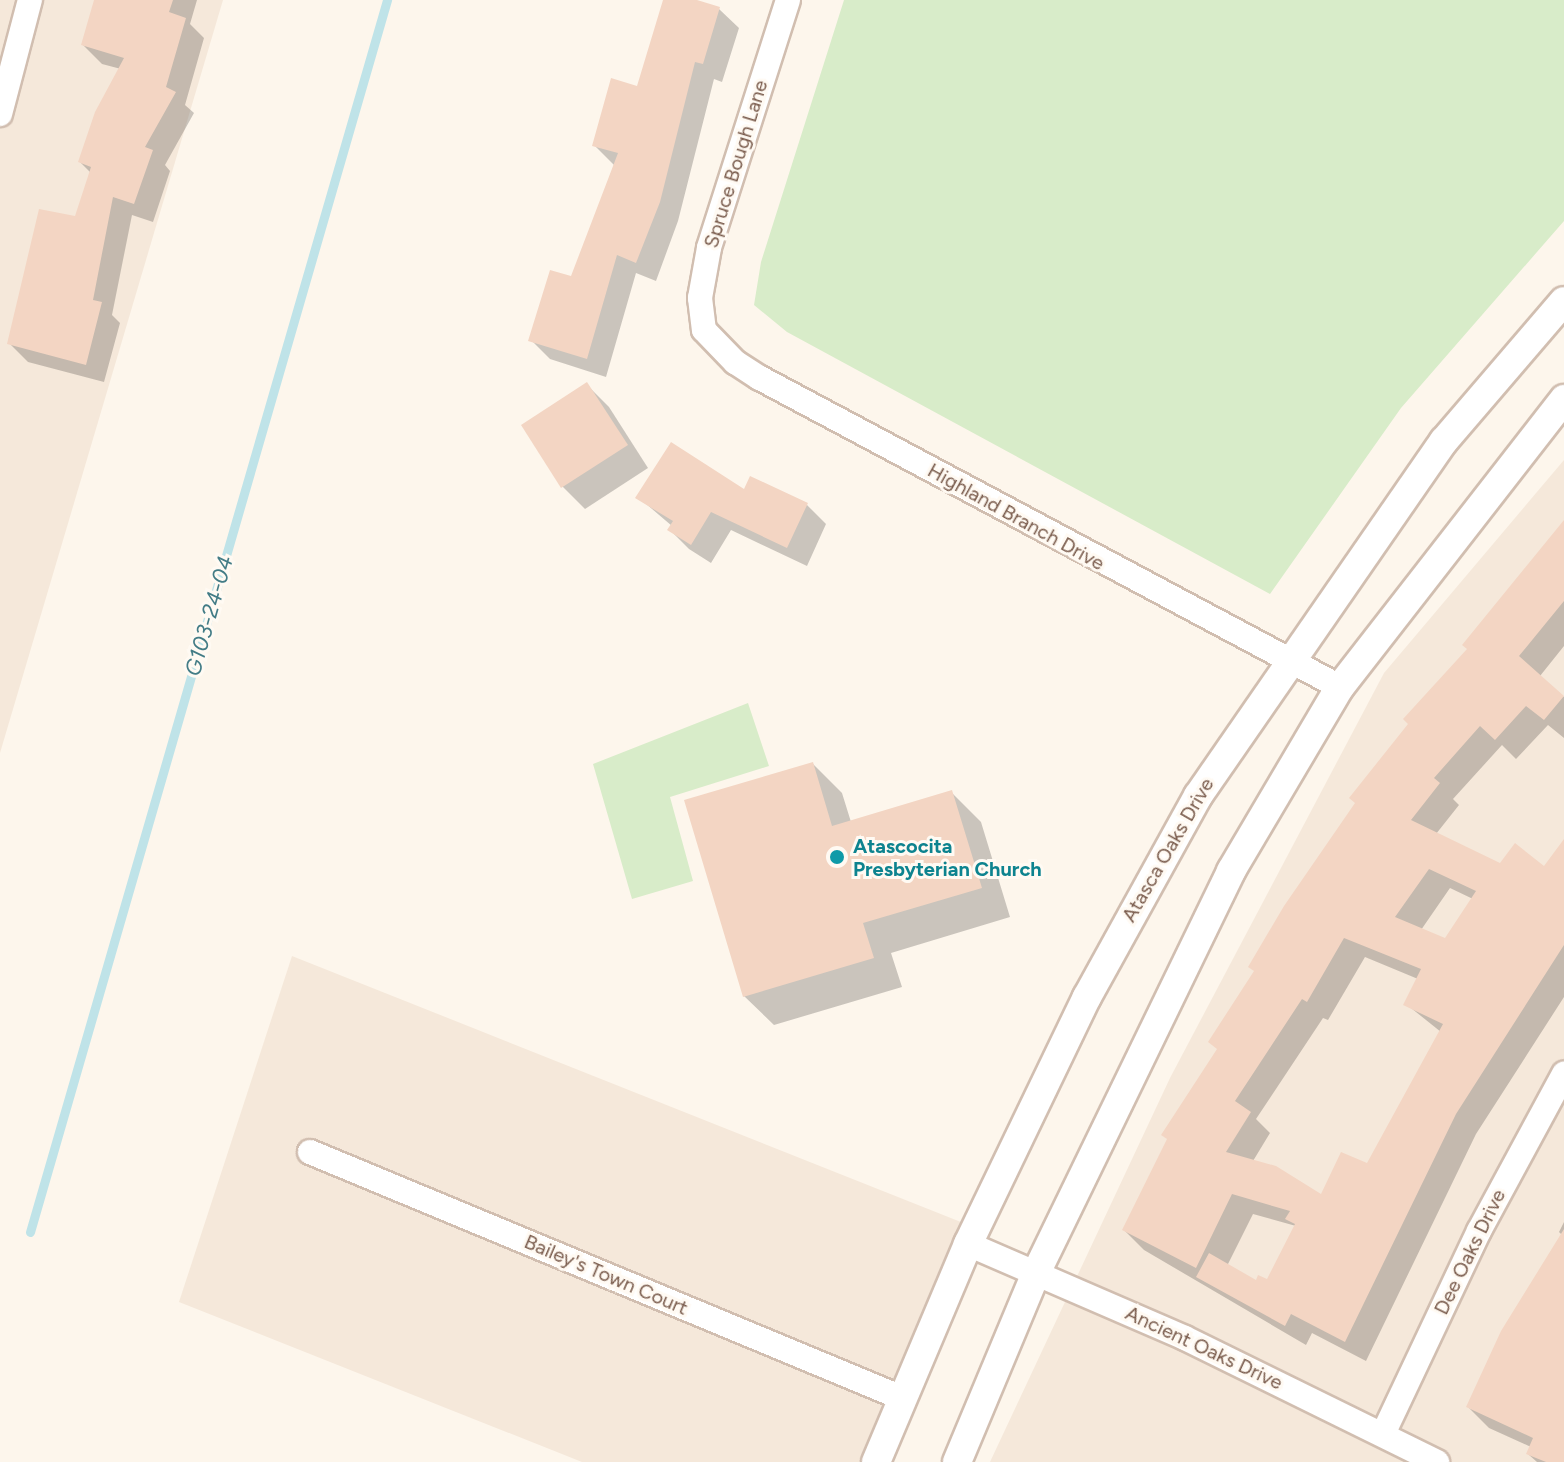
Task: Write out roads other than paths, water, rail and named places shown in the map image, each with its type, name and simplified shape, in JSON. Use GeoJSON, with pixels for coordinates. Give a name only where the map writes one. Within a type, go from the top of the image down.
{"type":"FeatureCollection","features":[{"type":"Feature","properties":{"kind":"street"},"geometry":{"type":"LineString","coordinates":[[0,114],[30,0]]}},
{"type":"Feature","properties":{"kind":"street","name":"Spruce Bough Lane"},"geometry":{"type":"LineString","coordinates":[[704,330],[700,298],[709,248],[788,0]]}},
{"type":"Feature","properties":{"kind":"street","name":"Atasca Oaks Drive"},"geometry":{"type":"LineString","coordinates":[[876,1462],[968,1244],[1130,914],[1198,796],[1287,663],[1444,441],[1564,301]]}},
{"type":"Feature","properties":{"kind":"street","name":"Highland Branch Drive"},"geometry":{"type":"LineString","coordinates":[[704,330],[735,362],[760,378],[1287,663],[1340,687]]}},
{"type":"Feature","properties":{"kind":"street"},"geometry":{"type":"LineString","coordinates":[[957,1462],[1037,1271],[1231,871],[1340,687],[1564,399]]}},
{"type":"Feature","properties":{"kind":"street","name":"Dee Oaks Drive"},"geometry":{"type":"LineString","coordinates":[[1383,1434],[1479,1231],[1564,1074]]}},
{"type":"Feature","properties":{"kind":"street","name":"Bailey's Town Court"},"geometry":{"type":"LineString","coordinates":[[310,1152],[902,1398]]}},
{"type":"Feature","properties":{"kind":"street","name":"Ancient Oaks Drive"},"geometry":{"type":"LineString","coordinates":[[968,1244],[1037,1271],[1437,1462]]}},
{"type":"Feature","properties":{"kind":"waterway","name":"G103-24-04"},"geometry":{"type":"LineString","coordinates":[[30,1232],[387,0]]}},
{"type":"Feature","properties":{"kind":"place","name":"Atascocita Presbyterian Church"},"geometry":{"type":"Point","coordinates":[837,857]}}]}
